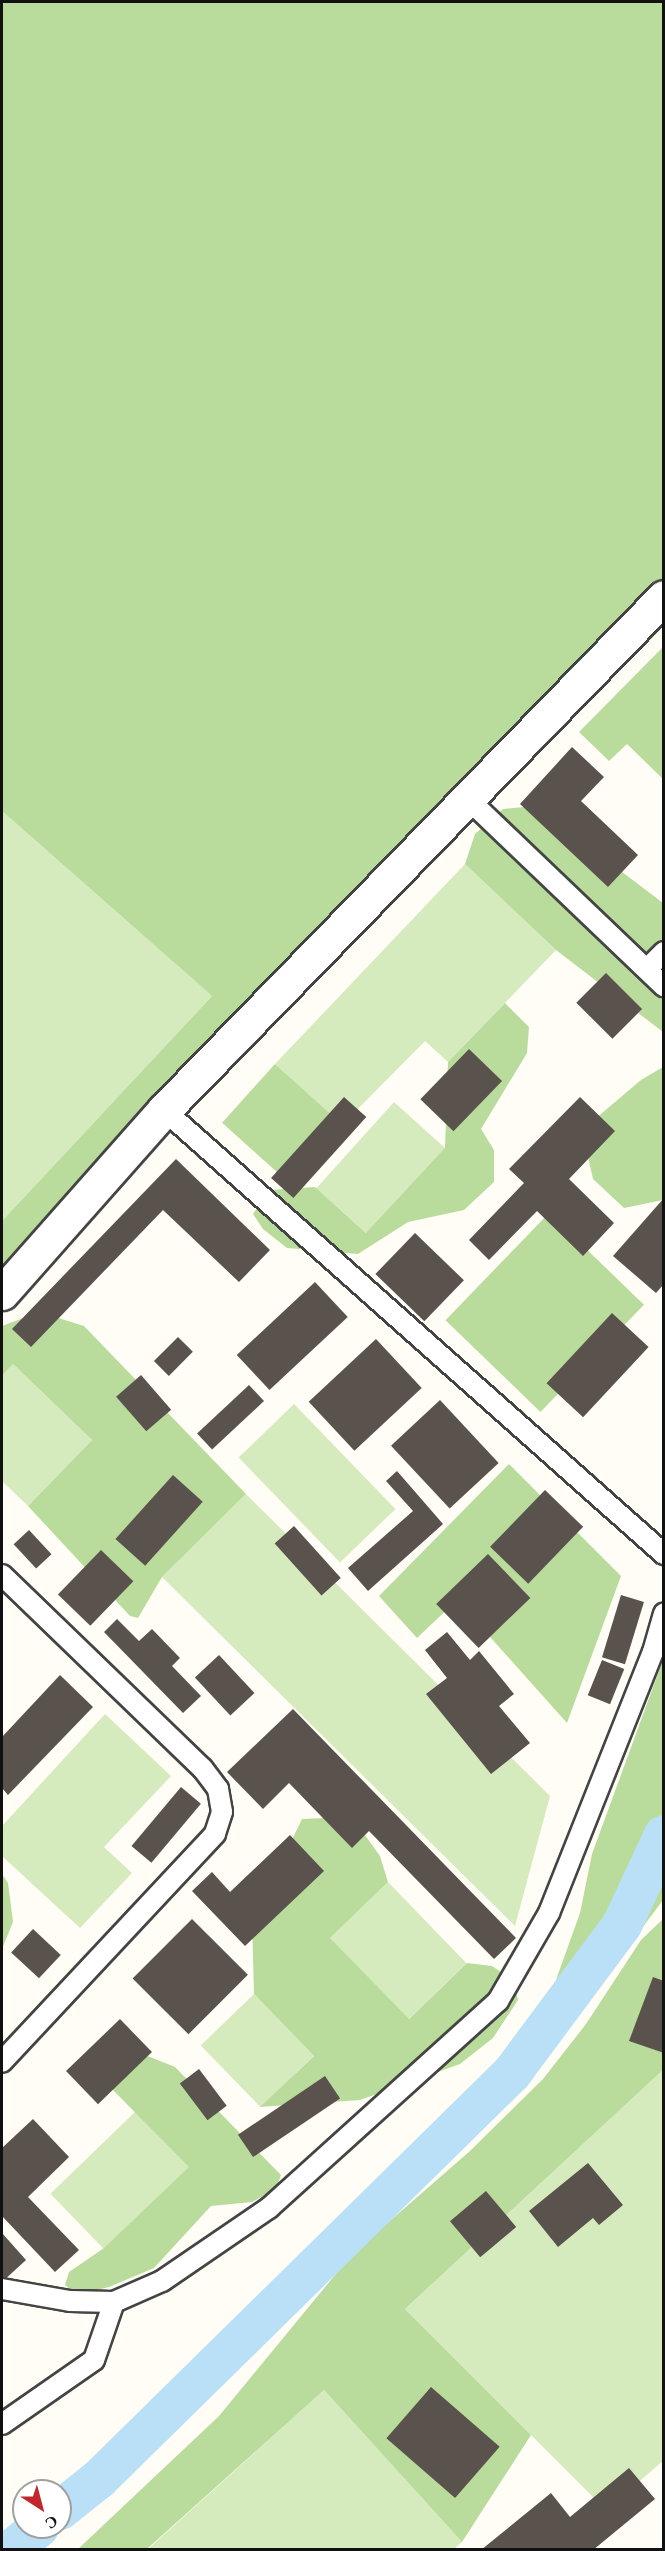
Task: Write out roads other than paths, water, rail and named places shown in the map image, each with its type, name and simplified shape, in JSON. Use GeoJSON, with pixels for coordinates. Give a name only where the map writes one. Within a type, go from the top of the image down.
{"type":"FeatureCollection","features":[{"type":"Feature","properties":{"kind":"street"},"geometry":{"type":"LineString","coordinates":[[2,1293],[164,1110],[663,597]]}},
{"type":"Feature","properties":{"kind":"lane"},"geometry":{"type":"LineString","coordinates":[[468,799],[663,986]]}},
{"type":"Feature","properties":{"kind":"lane"},"geometry":{"type":"LineString","coordinates":[[647,969],[663,952]]}},
{"type":"Feature","properties":{"kind":"lane"},"geometry":{"type":"LineString","coordinates":[[164,1110],[663,1554]]}},
{"type":"Feature","properties":{"kind":"lane"},"geometry":{"type":"LineString","coordinates":[[2,1575],[203,1769],[218,1789],[222,1812],[215,1834],[2,2062]]}},
{"type":"Feature","properties":{"kind":"lane"},"geometry":{"type":"LineString","coordinates":[[2,2289],[70,2301],[114,2302],[162,2281],[269,2208],[498,2001],[549,1913],[653,1652],[663,1614]]}},
{"type":"Feature","properties":{"kind":"lane"},"geometry":{"type":"LineString","coordinates":[[2,2424],[94,2360],[114,2302]]}},
{"type":"Feature","properties":{"kind":"waterway"},"geometry":{"type":"LineString","coordinates":[[72,2500],[99,2479],[512,2073],[622,1925],[664,1835]]}},
{"type":"Feature","properties":{"kind":"waterway"},"geometry":{"type":"LineString","coordinates":[[11,2550],[24,2539]]}}]}
